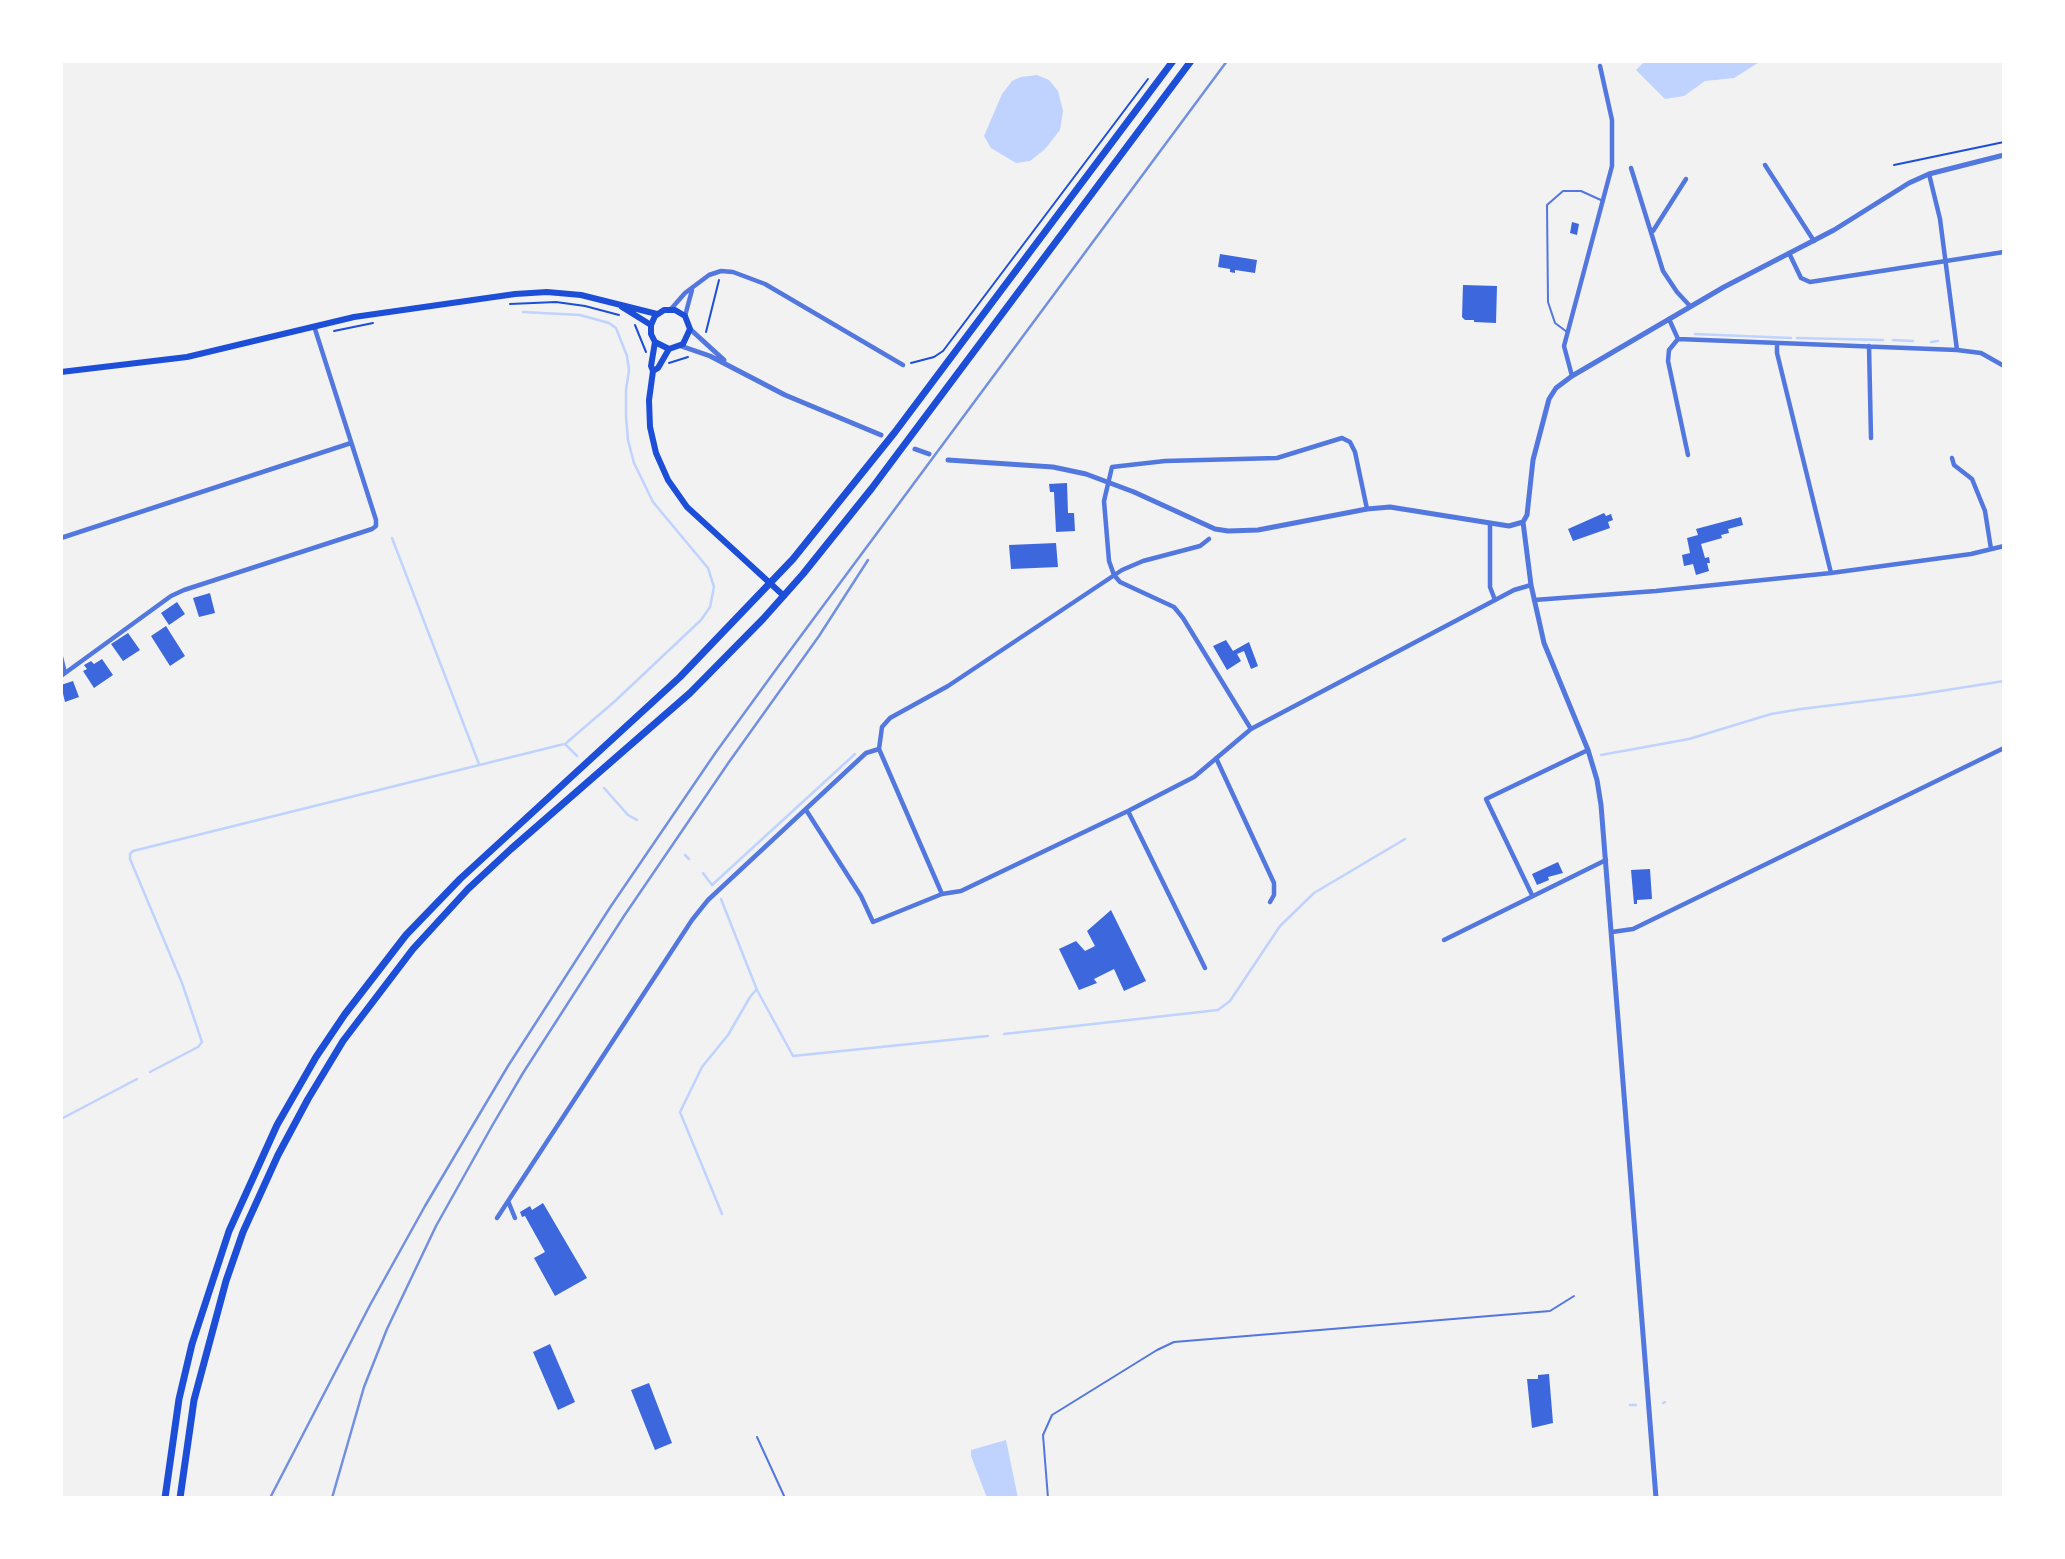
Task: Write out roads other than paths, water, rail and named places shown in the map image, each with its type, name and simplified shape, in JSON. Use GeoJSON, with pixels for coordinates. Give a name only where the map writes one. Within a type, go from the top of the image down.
{"type":"FeatureCollection","features":[{"type":"Feature","properties":{"kind":"main road"},"geometry":{"type":"LineString","coordinates":[[165,1498],[179,1399],[213,1274],[261,1157],[316,1057],[383,964],[434,906],[507,834],[680,677],[770,584],[882,450],[1172,62]]}},
{"type":"Feature","properties":{"kind":"main road"},"geometry":{"type":"LineString","coordinates":[[180,1498],[194,1400],[226,1281],[243,1233],[278,1154],[343,1041],[413,949],[468,890],[511,849],[690,693],[784,596],[897,456],[1189,64]]}},
{"type":"Feature","properties":{"kind":"main road"},"geometry":{"type":"LineString","coordinates":[[61,372],[187,357],[373,314],[524,293],[563,293],[657,314],[671,309],[685,316],[690,329],[681,346],[669,349],[655,342],[651,326],[657,314]]}},
{"type":"Feature","properties":{"kind":"main road"},"geometry":{"type":"LineString","coordinates":[[617,304],[651,326]]}},
{"type":"Feature","properties":{"kind":"main road"},"geometry":{"type":"LineString","coordinates":[[655,342],[649,400],[650,427],[656,453],[668,480],[687,507],[784,596]]}},
{"type":"Feature","properties":{"kind":"main road"},"geometry":{"type":"LineString","coordinates":[[653,371],[658,368],[669,349]]}},
{"type":"Feature","properties":{"kind":"street"},"geometry":{"type":"LineString","coordinates":[[1572,376],[1564,346],[1604,202],[1614,147],[1612,120],[1600,66]]}},
{"type":"Feature","properties":{"kind":"street"},"geometry":{"type":"LineString","coordinates":[[1656,1498],[1607,860],[1597,780],[1588,750],[1544,643],[1531,586],[1523,522],[1527,515],[1534,460],[1549,399],[1556,388],[1572,376],[1690,306],[1814,242],[1909,183],[1929,174],[2004,155]]}},
{"type":"Feature","properties":{"kind":"street"},"geometry":{"type":"LineString","coordinates":[[1765,165],[1814,242]]}},
{"type":"Feature","properties":{"kind":"street"},"geometry":{"type":"LineString","coordinates":[[1631,168],[1667,280],[1690,306]]}},
{"type":"Feature","properties":{"kind":"street"},"geometry":{"type":"LineString","coordinates":[[1929,174],[1940,219],[1957,350]]}},
{"type":"Feature","properties":{"kind":"street"},"geometry":{"type":"LineString","coordinates":[[1652,232],[1686,179]]}},
{"type":"Feature","properties":{"kind":"street"},"geometry":{"type":"LineString","coordinates":[[1789,253],[1801,278],[1810,282],[2004,252]]}},
{"type":"Feature","properties":{"kind":"street"},"geometry":{"type":"LineString","coordinates":[[671,309],[685,293],[709,275],[721,271],[733,272],[765,284],[903,365]]}},
{"type":"Feature","properties":{"kind":"street"},"geometry":{"type":"LineString","coordinates":[[685,316],[692,289]]}},
{"type":"Feature","properties":{"kind":"street"},"geometry":{"type":"LineString","coordinates":[[1669,318],[1678,339]]}},
{"type":"Feature","properties":{"kind":"street"},"geometry":{"type":"LineString","coordinates":[[61,657],[63,675],[171,596],[376,526],[314,326]]}},
{"type":"Feature","properties":{"kind":"street"},"geometry":{"type":"LineString","coordinates":[[690,329],[729,365]]}},
{"type":"Feature","properties":{"kind":"street"},"geometry":{"type":"LineString","coordinates":[[1678,339],[1957,350],[1981,353],[2004,366]]}},
{"type":"Feature","properties":{"kind":"street"},"geometry":{"type":"LineString","coordinates":[[1678,339],[1669,351],[1668,361],[1688,455]]}},
{"type":"Feature","properties":{"kind":"street"},"geometry":{"type":"LineString","coordinates":[[1777,343],[1777,353],[1831,573]]}},
{"type":"Feature","properties":{"kind":"street"},"geometry":{"type":"LineString","coordinates":[[681,346],[729,365],[785,395],[881,435]]}},
{"type":"Feature","properties":{"kind":"street"},"geometry":{"type":"LineString","coordinates":[[1869,346],[1871,438]]}},
{"type":"Feature","properties":{"kind":"street"},"geometry":{"type":"LineString","coordinates":[[1251,729],[1184,618],[1174,607],[1120,582],[1114,575],[1109,561],[1104,509],[1112,467],[1166,461],[1278,458],[1342,438],[1350,442],[1355,452],[1367,509]]}},
{"type":"Feature","properties":{"kind":"street"},"geometry":{"type":"LineString","coordinates":[[61,538],[351,443]]}},
{"type":"Feature","properties":{"kind":"street"},"geometry":{"type":"LineString","coordinates":[[915,449],[929,454]]}},
{"type":"Feature","properties":{"kind":"street"},"geometry":{"type":"LineString","coordinates":[[1952,458],[1954,465],[1972,479],[1985,512],[1992,550]]}},
{"type":"Feature","properties":{"kind":"street"},"geometry":{"type":"LineString","coordinates":[[948,460],[1053,467],[1108,482],[1215,529],[1240,532],[1390,507],[1509,526],[1523,522]]}},
{"type":"Feature","properties":{"kind":"street"},"geometry":{"type":"LineString","coordinates":[[1490,523],[1490,587],[1494,600]]}},
{"type":"Feature","properties":{"kind":"street"},"geometry":{"type":"LineString","coordinates":[[942,894],[879,749],[882,727],[890,718],[948,685],[1114,575],[1143,561],[1200,545],[1209,539]]}},
{"type":"Feature","properties":{"kind":"street"},"geometry":{"type":"LineString","coordinates":[[1534,600],[1831,573],[1992,550],[2004,546]]}},
{"type":"Feature","properties":{"kind":"street"},"geometry":{"type":"LineString","coordinates":[[806,810],[861,896],[873,922],[942,894],[961,891],[1128,811],[1194,777],[1251,729],[1494,600],[1521,587],[1531,586]]}},
{"type":"Feature","properties":{"kind":"street"},"geometry":{"type":"LineString","coordinates":[[1612,932],[1633,929],[2004,748]]}},
{"type":"Feature","properties":{"kind":"street"},"geometry":{"type":"LineString","coordinates":[[497,1218],[692,920],[725,882],[866,753],[879,749]]}},
{"type":"Feature","properties":{"kind":"street"},"geometry":{"type":"LineString","coordinates":[[1532,895],[1486,799],[1588,750]]}},
{"type":"Feature","properties":{"kind":"street"},"geometry":{"type":"LineString","coordinates":[[1216,758],[1274,883],[1274,895],[1270,902]]}},
{"type":"Feature","properties":{"kind":"street"},"geometry":{"type":"LineString","coordinates":[[1128,811],[1205,968]]}},
{"type":"Feature","properties":{"kind":"street"},"geometry":{"type":"LineString","coordinates":[[1444,940],[1607,860]]}},
{"type":"Feature","properties":{"kind":"street"},"geometry":{"type":"LineString","coordinates":[[508,1200],[515,1218]]}},
{"type":"Feature","properties":{"kind":"lane"},"geometry":{"type":"LineString","coordinates":[[1568,332],[1555,323],[1548,302],[1547,205],[1563,191],[1581,191],[1604,202]]}},
{"type":"Feature","properties":{"kind":"lane"},"geometry":{"type":"LineString","coordinates":[[1048,1498],[1043,1435],[1052,1415],[1165,1345],[1193,1338],[1550,1311],[1574,1296]]}},
{"type":"Feature","properties":{"kind":"lane"},"geometry":{"type":"LineString","coordinates":[[757,1437],[785,1498]]}},
{"type":"Feature","properties":{"kind":"water"},"geometry":{"type":"Polygon","coordinates":[[[1645,61],[1761,61],[1734,78],[1705,81],[1684,96],[1665,99],[1636,70],[1645,61]]]}},
{"type":"Feature","properties":{"kind":"water"},"geometry":{"type":"Polygon","coordinates":[[[1037,75],[1049,80],[1058,91],[1063,111],[1060,130],[1045,149],[1030,161],[1016,163],[991,148],[984,136],[1002,94],[1012,81],[1037,75]]]}},
{"type":"Feature","properties":{"kind":"water"},"geometry":{"type":"Polygon","coordinates":[[[1006,1440],[1018,1498],[987,1498],[971,1450],[1006,1440]]]}},
{"type":"Feature","properties":{"kind":"waterway"},"geometry":{"type":"LineString","coordinates":[[523,312],[580,315],[609,323],[616,328],[627,356],[629,370],[626,417],[634,463],[653,502],[708,568],[714,587],[710,607],[701,620],[565,744]]}},
{"type":"Feature","properties":{"kind":"waterway"},"geometry":{"type":"LineString","coordinates":[[1695,334],[1791,338]]}},
{"type":"Feature","properties":{"kind":"waterway"},"geometry":{"type":"LineString","coordinates":[[1797,338],[1883,340]]}},
{"type":"Feature","properties":{"kind":"waterway"},"geometry":{"type":"LineString","coordinates":[[1893,340],[1913,341]]}},
{"type":"Feature","properties":{"kind":"waterway"},"geometry":{"type":"LineString","coordinates":[[1931,342],[1938,341]]}},
{"type":"Feature","properties":{"kind":"waterway"},"geometry":{"type":"LineString","coordinates":[[392,538],[479,764]]}},
{"type":"Feature","properties":{"kind":"waterway"},"geometry":{"type":"LineString","coordinates":[[1601,755],[1689,739],[1771,714],[2004,681]]}},
{"type":"Feature","properties":{"kind":"waterway"},"geometry":{"type":"LineString","coordinates":[[150,1072],[198,1047],[202,1042],[182,983],[130,859],[133,851],[560,745],[565,744],[577,756]]}},
{"type":"Feature","properties":{"kind":"waterway"},"geometry":{"type":"LineString","coordinates":[[703,873],[712,885],[855,754]]}},
{"type":"Feature","properties":{"kind":"waterway"},"geometry":{"type":"LineString","coordinates":[[604,788],[628,815],[637,820]]}},
{"type":"Feature","properties":{"kind":"waterway"},"geometry":{"type":"LineString","coordinates":[[1004,1034],[1218,1010],[1230,1001],[1280,926],[1314,893],[1405,839]]}},
{"type":"Feature","properties":{"kind":"waterway"},"geometry":{"type":"LineString","coordinates":[[685,855],[689,859]]}},
{"type":"Feature","properties":{"kind":"waterway"},"geometry":{"type":"LineString","coordinates":[[721,899],[757,990],[793,1056],[988,1036]]}},
{"type":"Feature","properties":{"kind":"waterway"},"geometry":{"type":"LineString","coordinates":[[722,1214],[680,1112],[702,1067],[728,1035],[756,990]]}},
{"type":"Feature","properties":{"kind":"waterway"},"geometry":{"type":"LineString","coordinates":[[61,1119],[137,1079]]}},
{"type":"Feature","properties":{"kind":"waterway"},"geometry":{"type":"LineString","coordinates":[[1630,1405],[1636,1405]]}},
{"type":"Feature","properties":{"kind":"railway"},"geometry":{"type":"LineString","coordinates":[[270,1498],[370,1305],[425,1206],[508,1066],[611,906],[780,664],[1227,61]]}},
{"type":"Feature","properties":{"kind":"railway"},"geometry":{"type":"LineString","coordinates":[[332,1498],[364,1387],[387,1329],[436,1226],[492,1126],[624,916],[819,636],[868,560]]}}]}
